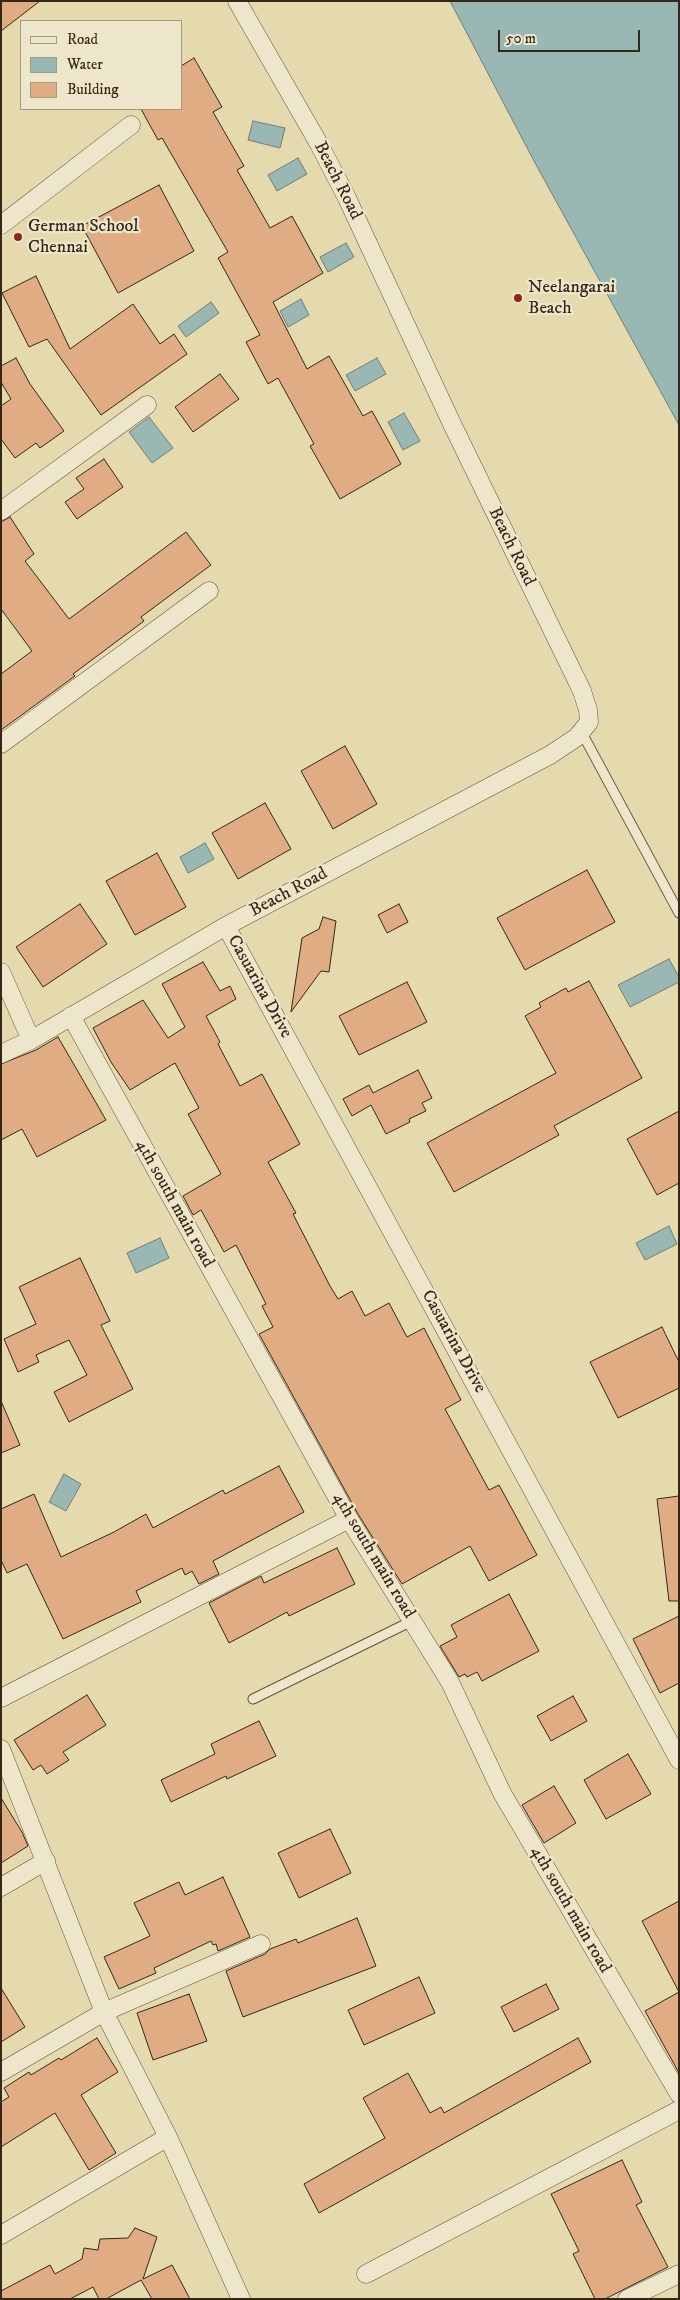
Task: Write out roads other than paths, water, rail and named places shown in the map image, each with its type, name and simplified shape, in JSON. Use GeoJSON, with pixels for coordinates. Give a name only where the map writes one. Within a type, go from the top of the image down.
{"type":"FeatureCollection","features":[{"type":"Feature","properties":{"kind":"street","name":"Beach Road"},"geometry":{"type":"LineString","coordinates":[[1,1054],[31,1040],[226,926],[550,755],[582,733],[587,727],[589,715],[582,691],[453,426],[347,198],[319,144],[237,1]]}},
{"type":"Feature","properties":{"kind":"street"},"geometry":{"type":"LineString","coordinates":[[1,225],[131,125]]}},
{"type":"Feature","properties":{"kind":"street"},"geometry":{"type":"LineString","coordinates":[[1,510],[147,405]]}},
{"type":"Feature","properties":{"kind":"street"},"geometry":{"type":"LineString","coordinates":[[1,744],[209,591]]}},
{"type":"Feature","properties":{"kind":"street","name":"Casuarina Drive"},"geometry":{"type":"LineString","coordinates":[[226,926],[679,1760]]}},
{"type":"Feature","properties":{"kind":"street"},"geometry":{"type":"LineString","coordinates":[[1,972],[31,1040]]}},
{"type":"Feature","properties":{"kind":"street","name":"4th south main road"},"geometry":{"type":"LineString","coordinates":[[71,1016],[349,1519],[450,1682],[502,1793],[679,2094]]}},
{"type":"Feature","properties":{"kind":"street"},"geometry":{"type":"LineString","coordinates":[[1,1698],[349,1519]]}},
{"type":"Feature","properties":{"kind":"street"},"geometry":{"type":"LineString","coordinates":[[1,1749],[104,2012],[168,2137],[241,2299]]}},
{"type":"Feature","properties":{"kind":"street"},"geometry":{"type":"LineString","coordinates":[[1,1887],[46,1861]]}},
{"type":"Feature","properties":{"kind":"street"},"geometry":{"type":"LineString","coordinates":[[1,2072],[104,2012],[261,1944]]}},
{"type":"Feature","properties":{"kind":"street"},"geometry":{"type":"LineString","coordinates":[[366,2274],[679,2110]]}},
{"type":"Feature","properties":{"kind":"street"},"geometry":{"type":"LineString","coordinates":[[1,2235],[168,2137]]}},
{"type":"Feature","properties":{"kind":"street"},"geometry":{"type":"LineString","coordinates":[[628,2299],[679,2274]]}},
{"type":"Feature","properties":{"kind":"lane"},"geometry":{"type":"LineString","coordinates":[[582,733],[679,913]]}},
{"type":"Feature","properties":{"kind":"lane"},"geometry":{"type":"LineString","coordinates":[[253,1699],[412,1621]]}},
{"type":"Feature","properties":{"kind":"water"},"geometry":{"type":"Polygon","coordinates":[[[450,1],[679,1],[679,425],[534,161],[450,1]]]}},
{"type":"Feature","properties":{"kind":"water"},"geometry":{"type":"Polygon","coordinates":[[[253,121],[285,128],[280,148],[248,140],[253,121]]]}},
{"type":"Feature","properties":{"kind":"water"},"geometry":{"type":"Polygon","coordinates":[[[298,158],[307,174],[277,191],[268,175],[298,158]]]}},
{"type":"Feature","properties":{"kind":"water"},"geometry":{"type":"Polygon","coordinates":[[[346,243],[354,257],[328,272],[320,257],[346,243]]]}},
{"type":"Feature","properties":{"kind":"water"},"geometry":{"type":"Polygon","coordinates":[[[301,299],[309,315],[288,327],[280,311],[301,299]]]}},
{"type":"Feature","properties":{"kind":"water"},"geometry":{"type":"Polygon","coordinates":[[[211,302],[219,313],[186,337],[178,326],[211,302]]]}},
{"type":"Feature","properties":{"kind":"water"},"geometry":{"type":"Polygon","coordinates":[[[377,358],[386,374],[355,391],[346,375],[377,358]]]}},
{"type":"Feature","properties":{"kind":"water"},"geometry":{"type":"Polygon","coordinates":[[[404,413],[420,441],[403,450],[388,422],[404,413]]]}},
{"type":"Feature","properties":{"kind":"water"},"geometry":{"type":"Polygon","coordinates":[[[149,417],[173,448],[152,463],[129,432],[149,417]]]}},
{"type":"Feature","properties":{"kind":"water"},"geometry":{"type":"Polygon","coordinates":[[[205,843],[214,859],[188,873],[180,857],[205,843]]]}},
{"type":"Feature","properties":{"kind":"water"},"geometry":{"type":"Polygon","coordinates":[[[669,959],[679,977],[679,982],[630,1007],[618,985],[669,959]]]}},
{"type":"Feature","properties":{"kind":"water"},"geometry":{"type":"Polygon","coordinates":[[[669,1226],[677,1244],[645,1260],[636,1243],[669,1226]]]}},
{"type":"Feature","properties":{"kind":"water"},"geometry":{"type":"Polygon","coordinates":[[[160,1238],[169,1258],[136,1273],[127,1253],[160,1238]]]}},
{"type":"Feature","properties":{"kind":"water"},"geometry":{"type":"Polygon","coordinates":[[[64,1474],[81,1484],[66,1511],[49,1502],[64,1474]]]}},
{"type":"Feature","properties":{"kind":"place","name":"German School Chennai"},"geometry":{"type":"Point","coordinates":[18,237]}},
{"type":"Feature","properties":{"kind":"place","name":"Neelangarai Beach"},"geometry":{"type":"Point","coordinates":[518,298]}}]}
